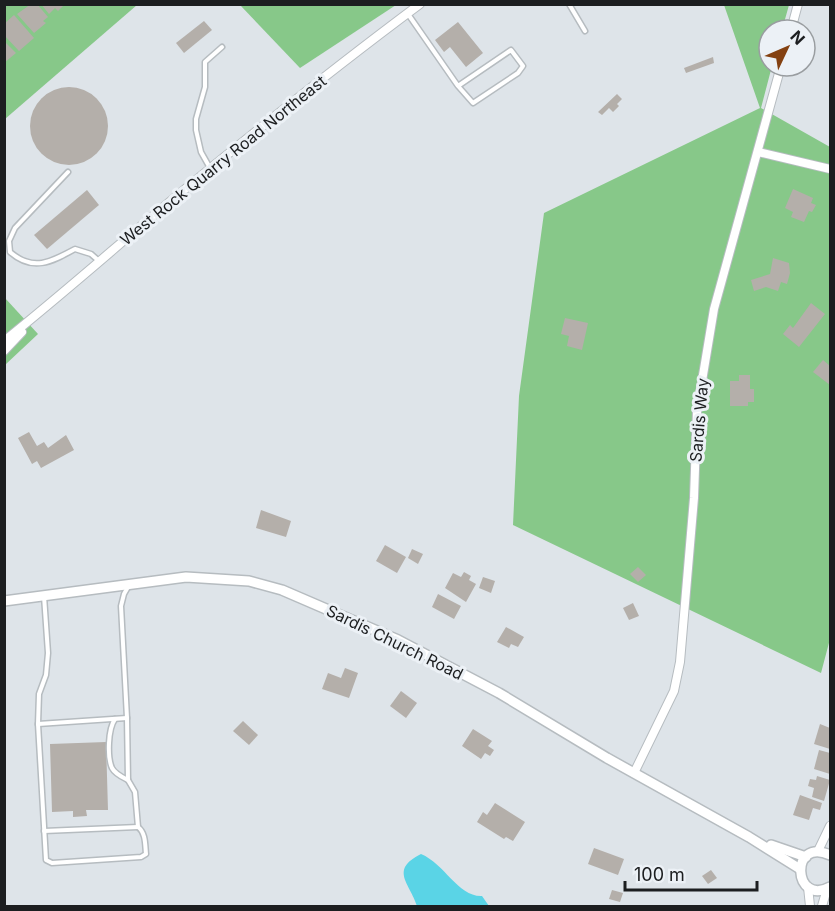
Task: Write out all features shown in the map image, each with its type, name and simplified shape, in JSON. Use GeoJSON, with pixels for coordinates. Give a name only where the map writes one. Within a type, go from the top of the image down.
{"type":"FeatureCollection","features":[{"type":"Feature","properties":{"kind":"street","name":"West Rock Quarry Road Northeast"},"geometry":{"type":"LineString","coordinates":[[4,351],[31,322],[99,261],[211,168],[420,4]]}},
{"type":"Feature","properties":{"kind":"street","name":"Sardis Way"},"geometry":{"type":"LineString","coordinates":[[634,773],[674,691],[680,662],[692,521],[697,411],[714,309],[778,78]]}},
{"type":"Feature","properties":{"kind":"street"},"geometry":{"type":"LineString","coordinates":[[758,152],[831,169]]}},
{"type":"Feature","properties":{"kind":"street","name":"West Rock Quarry Road Northeast"},"geometry":{"type":"LineString","coordinates":[[4,341],[31,322]]}},
{"type":"Feature","properties":{"kind":"street","name":"Sardis Church Road"},"geometry":{"type":"LineString","coordinates":[[4,601],[186,577],[249,581],[282,590],[347,616],[499,693],[634,773],[749,837],[800,869]]}},
{"type":"Feature","properties":{"kind":"street"},"geometry":{"type":"LineString","coordinates":[[818,852],[831,826]]}},
{"type":"Feature","properties":{"kind":"street","name":"Sardis Church Road"},"geometry":{"type":"LineString","coordinates":[[749,837],[806,857]]}},
{"type":"Feature","properties":{"kind":"street"},"geometry":{"type":"LineString","coordinates":[[829,888],[820,891],[808,886],[800,876],[800,869],[806,857],[818,852],[830,853]]}},
{"type":"Feature","properties":{"kind":"street"},"geometry":{"type":"LineString","coordinates":[[808,886],[810,906]]}},
{"type":"Feature","properties":{"kind":"street"},"geometry":{"type":"LineString","coordinates":[[822,906],[829,888]]}},
{"type":"Feature","properties":{"kind":"lane"},"geometry":{"type":"LineString","coordinates":[[569,4],[585,31]]}},
{"type":"Feature","properties":{"kind":"lane"},"geometry":{"type":"LineString","coordinates":[[408,14],[458,86],[474,104],[518,73],[523,66],[511,50],[458,86]]}},
{"type":"Feature","properties":{"kind":"lane"},"geometry":{"type":"LineString","coordinates":[[211,168],[197,140],[196,119],[205,87],[206,62],[222,47]]}},
{"type":"Feature","properties":{"kind":"lane"},"geometry":{"type":"LineString","coordinates":[[68,172],[15,228],[9,241],[10,252],[30,264],[45,263],[75,249],[91,254],[99,261]]}},
{"type":"Feature","properties":{"kind":"lane"},"geometry":{"type":"LineString","coordinates":[[130,584],[121,606],[128,780],[135,792],[138,827]]}},
{"type":"Feature","properties":{"kind":"lane"},"geometry":{"type":"LineString","coordinates":[[44,596],[48,653],[46,675],[39,694],[38,724],[44,831],[46,860],[52,863],[141,857],[146,854],[143,831],[138,827],[44,831]]}},
{"type":"Feature","properties":{"kind":"lane"},"geometry":{"type":"LineString","coordinates":[[38,724],[127,718]]}},
{"type":"Feature","properties":{"kind":"lane"},"geometry":{"type":"LineString","coordinates":[[116,719],[109,730],[111,761],[113,770],[128,780]]}},
{"type":"Feature","properties":{"kind":"green space"},"geometry":{"type":"Polygon","coordinates":[[[5,5],[137,5],[5,119],[5,5]]]}},
{"type":"Feature","properties":{"kind":"green space"},"geometry":{"type":"Polygon","coordinates":[[[240,5],[396,5],[300,68],[240,5]]]}},
{"type":"Feature","properties":{"kind":"green space"},"geometry":{"type":"Polygon","coordinates":[[[724,5],[789,5],[785,18],[757,18],[757,78],[769,78],[761,108],[830,147],[830,639],[821,673],[513,525],[519,396],[544,213],[760,108],[724,5]]]}},
{"type":"Feature","properties":{"kind":"green space"},"geometry":{"type":"Polygon","coordinates":[[[5,298],[38,334],[5,365],[5,298]]]}},
{"type":"Feature","properties":{"kind":"water"},"geometry":{"type":"Polygon","coordinates":[[[421,854],[437,865],[458,886],[473,895],[482,896],[489,906],[417,906],[404,877],[404,871],[411,860],[421,854]]]}},
{"type":"Feature","properties":{"kind":"building"},"geometry":{"type":"Polygon","coordinates":[[[31,4],[37,4],[48,17],[43,21],[46,23],[34,33],[17,14],[31,4]]]}},
{"type":"Feature","properties":{"kind":"building"},"geometry":{"type":"Polygon","coordinates":[[[41,4],[65,4],[58,11],[55,8],[49,14],[41,4]]]}},
{"type":"Feature","properties":{"kind":"building"},"geometry":{"type":"Polygon","coordinates":[[[14,15],[34,38],[19,51],[4,35],[4,24],[14,15]]]}},
{"type":"Feature","properties":{"kind":"building"},"geometry":{"type":"Polygon","coordinates":[[[204,21],[212,30],[184,53],[176,43],[204,21]]]}},
{"type":"Feature","properties":{"kind":"building"},"geometry":{"type":"Polygon","coordinates":[[[458,22],[483,53],[466,67],[450,47],[444,52],[435,40],[458,22]]]}},
{"type":"Feature","properties":{"kind":"building"},"geometry":{"type":"Polygon","coordinates":[[[4,41],[16,53],[4,63],[4,41]]]}},
{"type":"Feature","properties":{"kind":"building"},"geometry":{"type":"Polygon","coordinates":[[[713,57],[714,63],[686,73],[684,68],[713,57]]]}},
{"type":"Feature","properties":{"kind":"building"},"geometry":{"type":"Polygon","coordinates":[[[61,87],[77,87],[91,93],[102,104],[108,118],[108,134],[102,148],[91,159],[77,165],[61,165],[47,159],[36,148],[30,134],[30,118],[36,104],[47,93],[61,87]]]}},
{"type":"Feature","properties":{"kind":"building"},"geometry":{"type":"Polygon","coordinates":[[[617,94],[622,99],[613,112],[609,108],[602,115],[598,112],[617,94]]]}},
{"type":"Feature","properties":{"kind":"building"},"geometry":{"type":"Polygon","coordinates":[[[793,189],[813,198],[811,203],[816,205],[812,212],[809,211],[804,222],[791,217],[793,212],[785,208],[793,189]]]}},
{"type":"Feature","properties":{"kind":"building"},"geometry":{"type":"Polygon","coordinates":[[[87,190],[99,205],[47,249],[34,235],[87,190]]]}},
{"type":"Feature","properties":{"kind":"building"},"geometry":{"type":"Polygon","coordinates":[[[773,258],[789,263],[790,273],[787,284],[781,282],[778,291],[766,287],[754,291],[751,280],[770,274],[773,258]]]}},
{"type":"Feature","properties":{"kind":"building"},"geometry":{"type":"Polygon","coordinates":[[[811,303],[825,314],[799,347],[783,334],[790,325],[793,328],[811,303]]]}},
{"type":"Feature","properties":{"kind":"building"},"geometry":{"type":"Polygon","coordinates":[[[565,318],[588,323],[582,350],[567,346],[569,336],[561,334],[565,318]]]}},
{"type":"Feature","properties":{"kind":"building"},"geometry":{"type":"Polygon","coordinates":[[[823,360],[830,366],[830,385],[813,372],[823,360]]]}},
{"type":"Feature","properties":{"kind":"building"},"geometry":{"type":"Polygon","coordinates":[[[739,375],[750,375],[750,389],[754,389],[754,402],[748,402],[748,406],[730,406],[730,381],[739,381],[739,375]]]}},
{"type":"Feature","properties":{"kind":"building"},"geometry":{"type":"Polygon","coordinates":[[[29,432],[37,446],[44,442],[48,448],[66,435],[74,450],[41,468],[37,461],[32,464],[18,438],[29,432]]]}},
{"type":"Feature","properties":{"kind":"building"},"geometry":{"type":"Polygon","coordinates":[[[261,510],[291,521],[286,537],[256,528],[261,510]]]}},
{"type":"Feature","properties":{"kind":"building"},"geometry":{"type":"Polygon","coordinates":[[[385,545],[406,557],[397,573],[376,561],[385,545]]]}},
{"type":"Feature","properties":{"kind":"building"},"geometry":{"type":"Polygon","coordinates":[[[412,549],[423,554],[418,564],[408,558],[412,549]]]}},
{"type":"Feature","properties":{"kind":"building"},"geometry":{"type":"Polygon","coordinates":[[[638,567],[646,575],[638,582],[630,574],[638,567]]]}},
{"type":"Feature","properties":{"kind":"building"},"geometry":{"type":"Polygon","coordinates":[[[464,572],[471,576],[469,580],[476,584],[466,602],[445,588],[453,573],[461,577],[464,572]]]}},
{"type":"Feature","properties":{"kind":"building"},"geometry":{"type":"Polygon","coordinates":[[[483,577],[495,581],[491,593],[479,588],[483,577]]]}},
{"type":"Feature","properties":{"kind":"building"},"geometry":{"type":"Polygon","coordinates":[[[438,594],[461,606],[454,619],[432,607],[438,594]]]}},
{"type":"Feature","properties":{"kind":"building"},"geometry":{"type":"Polygon","coordinates":[[[633,603],[639,616],[629,620],[623,608],[633,603]]]}},
{"type":"Feature","properties":{"kind":"building"},"geometry":{"type":"Polygon","coordinates":[[[506,627],[524,637],[518,647],[511,644],[509,648],[497,642],[506,627]]]}},
{"type":"Feature","properties":{"kind":"building"},"geometry":{"type":"Polygon","coordinates":[[[345,668],[358,673],[349,698],[322,689],[328,673],[341,678],[345,668]]]}},
{"type":"Feature","properties":{"kind":"building"},"geometry":{"type":"Polygon","coordinates":[[[401,691],[417,703],[406,718],[390,706],[401,691]]]}},
{"type":"Feature","properties":{"kind":"building"},"geometry":{"type":"Polygon","coordinates":[[[243,721],[258,735],[249,745],[233,731],[243,721]]]}},
{"type":"Feature","properties":{"kind":"building"},"geometry":{"type":"Polygon","coordinates":[[[820,724],[830,728],[830,749],[814,744],[820,724]]]}},
{"type":"Feature","properties":{"kind":"building"},"geometry":{"type":"Polygon","coordinates":[[[473,729],[492,741],[488,746],[494,750],[490,756],[485,753],[481,759],[462,746],[473,729]]]}},
{"type":"Feature","properties":{"kind":"building"},"geometry":{"type":"Polygon","coordinates":[[[106,742],[108,810],[86,810],[87,816],[73,817],[73,811],[52,812],[50,744],[106,742]]]}},
{"type":"Feature","properties":{"kind":"building"},"geometry":{"type":"Polygon","coordinates":[[[819,750],[830,753],[830,774],[814,769],[819,750]]]}},
{"type":"Feature","properties":{"kind":"building"},"geometry":{"type":"Polygon","coordinates":[[[817,776],[830,780],[824,801],[812,797],[814,788],[808,786],[810,779],[816,780],[817,776]]]}},
{"type":"Feature","properties":{"kind":"building"},"geometry":{"type":"Polygon","coordinates":[[[800,795],[822,803],[820,810],[813,808],[809,820],[793,815],[800,795]]]}},
{"type":"Feature","properties":{"kind":"building"},"geometry":{"type":"Polygon","coordinates":[[[495,803],[525,822],[513,841],[506,837],[504,839],[477,822],[483,812],[487,815],[495,803]]]}},
{"type":"Feature","properties":{"kind":"building"},"geometry":{"type":"Polygon","coordinates":[[[594,848],[624,859],[618,875],[588,864],[594,848]]]}},
{"type":"Feature","properties":{"kind":"building"},"geometry":{"type":"Polygon","coordinates":[[[711,870],[717,878],[708,884],[702,876],[711,870]]]}},
{"type":"Feature","properties":{"kind":"building"},"geometry":{"type":"Polygon","coordinates":[[[612,890],[623,893],[620,902],[609,899],[612,890]]]}}]}
